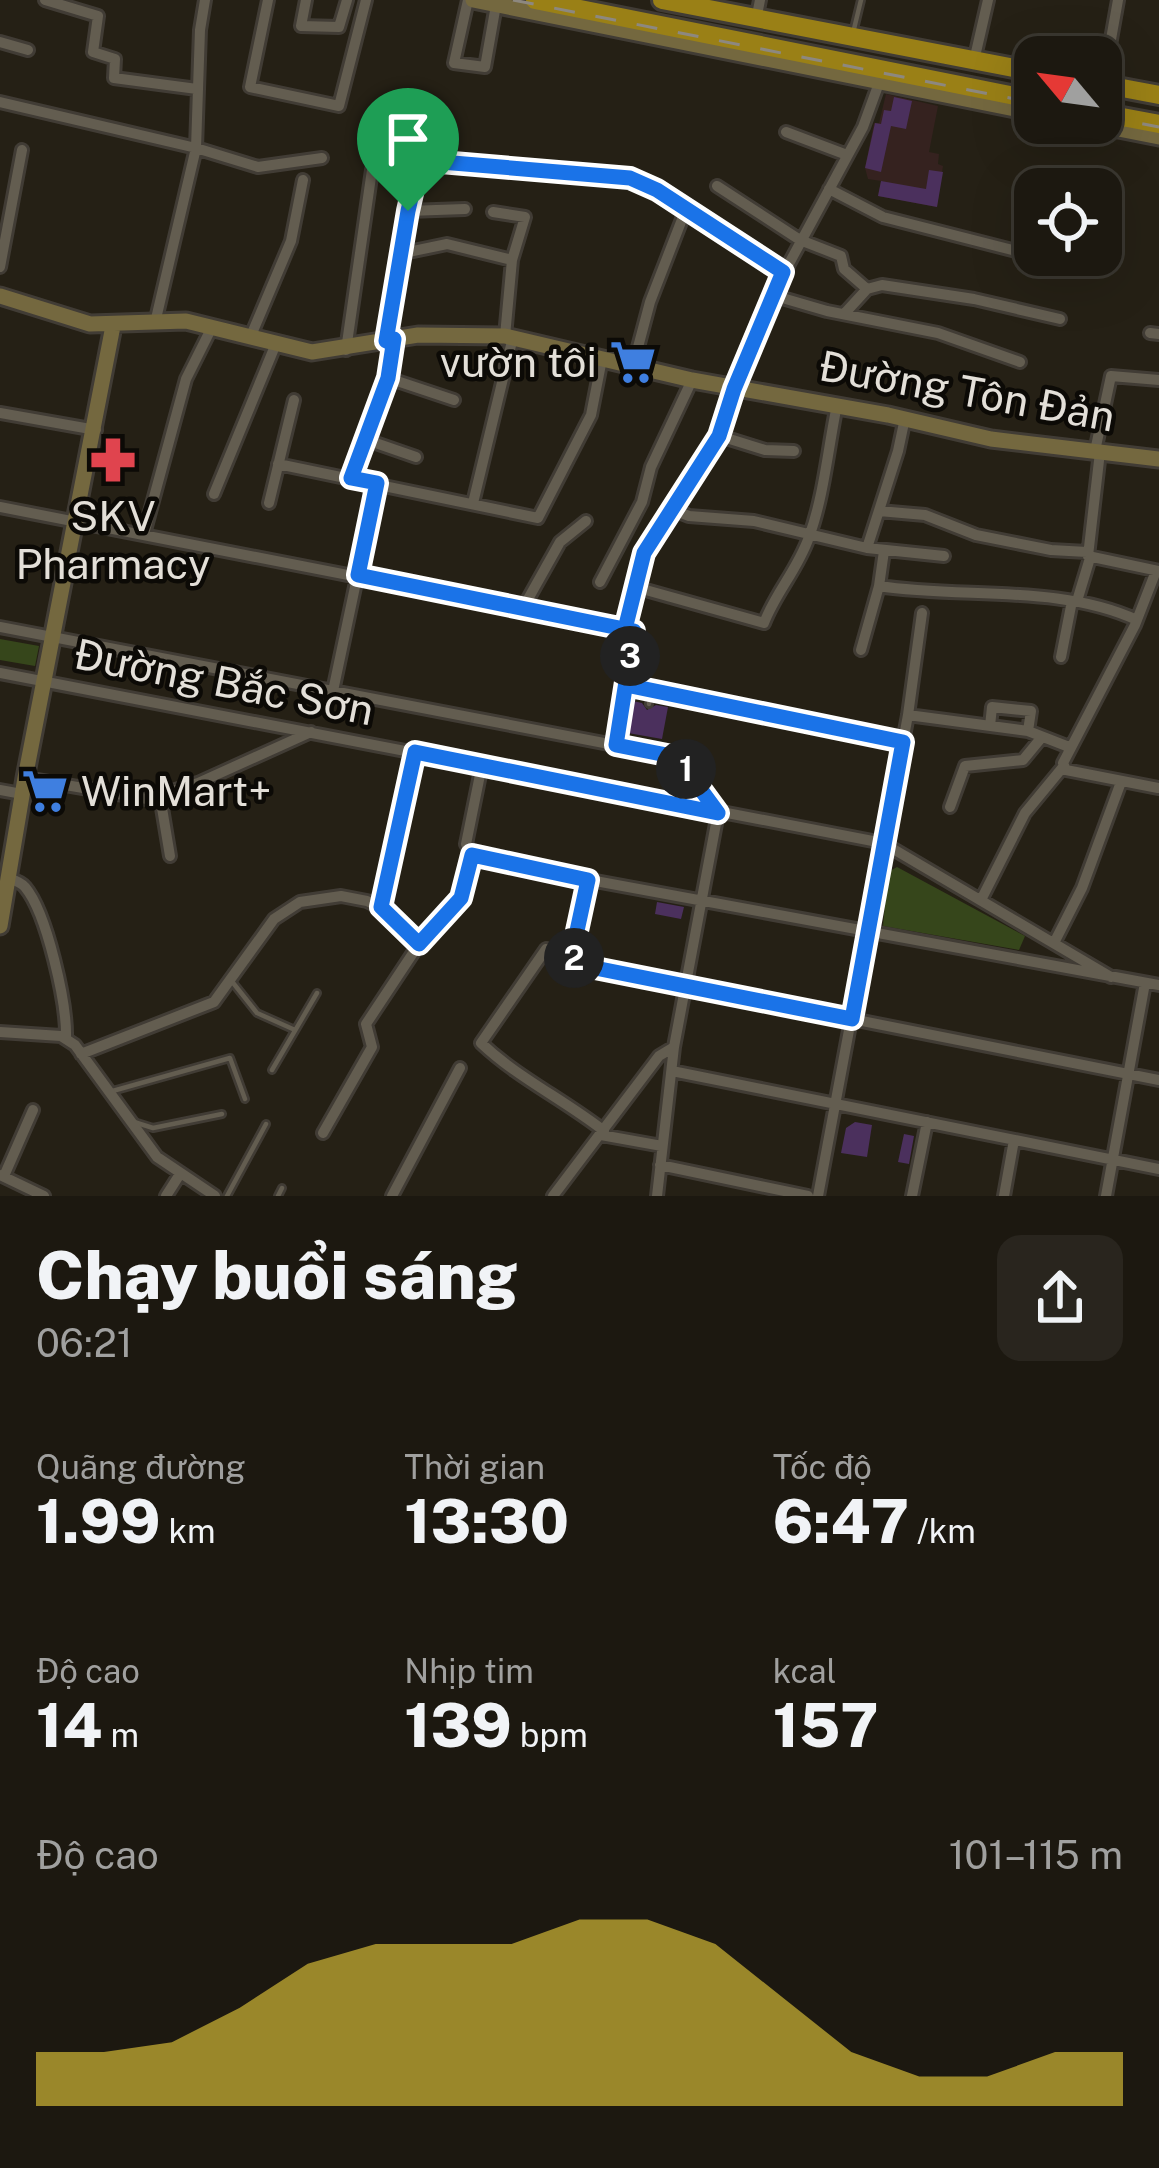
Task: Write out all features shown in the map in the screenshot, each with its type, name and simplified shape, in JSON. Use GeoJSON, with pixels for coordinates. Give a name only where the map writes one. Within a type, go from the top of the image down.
{"type":"FeatureCollection","features":[{"type":"Feature","properties":{"kind":"highway"},"geometry":{"type":"LineString","coordinates":[[535,0],[603,7],[1014,95]]}},
{"type":"Feature","properties":{"kind":"highway"},"geometry":{"type":"LineString","coordinates":[[662,0],[758,10],[852,39],[1014,68]]}},
{"type":"Feature","properties":{"kind":"highway"},"geometry":{"type":"LineString","coordinates":[[1122,88],[1159,95]]}},
{"type":"Feature","properties":{"kind":"highway"},"geometry":{"type":"LineString","coordinates":[[1122,117],[1159,124]]}},
{"type":"Feature","properties":{"kind":"street"},"geometry":{"type":"LineString","coordinates":[[45,0],[98,16],[94,52],[116,59],[114,78],[197,89]]}},
{"type":"Feature","properties":{"kind":"street"},"geometry":{"type":"LineString","coordinates":[[155,323],[196,148],[205,0]]}},
{"type":"Feature","properties":{"kind":"street"},"geometry":{"type":"LineString","coordinates":[[268,0],[250,87],[339,106],[365,0]]}},
{"type":"Feature","properties":{"kind":"street"},"geometry":{"type":"LineString","coordinates":[[306,0],[301,26],[339,27],[347,0]]}},
{"type":"Feature","properties":{"kind":"street"},"geometry":{"type":"LineString","coordinates":[[496,4],[485,68],[454,63],[471,0],[496,4],[879,83],[1014,109]]}},
{"type":"Feature","properties":{"kind":"street"},"geometry":{"type":"LineString","coordinates":[[974,61],[988,0]]}},
{"type":"Feature","properties":{"kind":"street"},"geometry":{"type":"LineString","coordinates":[[1111,36],[1118,0]]}},
{"type":"Feature","properties":{"kind":"street"},"geometry":{"type":"LineString","coordinates":[[0,42],[28,50]]}},
{"type":"Feature","properties":{"kind":"street"},"geometry":{"type":"LineString","coordinates":[[625,629],[644,553],[719,436],[772,296],[863,127],[879,83]]}},
{"type":"Feature","properties":{"kind":"street"},"geometry":{"type":"LineString","coordinates":[[0,102],[266,168],[322,158]]}},
{"type":"Feature","properties":{"kind":"street"},"geometry":{"type":"LineString","coordinates":[[1122,130],[1159,137]]}},
{"type":"Feature","properties":{"kind":"street"},"geometry":{"type":"LineString","coordinates":[[786,132],[847,155]]}},
{"type":"Feature","properties":{"kind":"street"},"geometry":{"type":"LineString","coordinates":[[0,268],[22,150]]}},
{"type":"Feature","properties":{"kind":"street"},"geometry":{"type":"LineString","coordinates":[[351,478],[388,378],[399,254],[418,167],[441,162],[645,183],[783,272]]}},
{"type":"Feature","properties":{"kind":"street"},"geometry":{"type":"LineString","coordinates":[[346,350],[372,170]]}},
{"type":"Feature","properties":{"kind":"street"},"geometry":{"type":"LineString","coordinates":[[250,338],[291,241],[303,180]]}},
{"type":"Feature","properties":{"kind":"street"},"geometry":{"type":"LineString","coordinates":[[717,186],[800,240],[842,256],[844,269],[867,289]]}},
{"type":"Feature","properties":{"kind":"street"},"geometry":{"type":"LineString","coordinates":[[829,189],[883,217],[1014,250]]}},
{"type":"Feature","properties":{"kind":"street"},"geometry":{"type":"LineString","coordinates":[[408,211],[465,209]]}},
{"type":"Feature","properties":{"kind":"street"},"geometry":{"type":"LineString","coordinates":[[633,366],[650,302],[686,209]]}},
{"type":"Feature","properties":{"kind":"street"},"geometry":{"type":"LineString","coordinates":[[473,503],[509,336],[512,260],[525,217],[493,212]]}},
{"type":"Feature","properties":{"kind":"street"},"geometry":{"type":"LineString","coordinates":[[399,254],[447,244],[512,260]]}},
{"type":"Feature","properties":{"kind":"street"},"geometry":{"type":"LineString","coordinates":[[845,313],[867,289],[882,285],[1060,319]]}},
{"type":"Feature","properties":{"kind":"street","name":"Đường Tôn Đản"},"geometry":{"type":"LineString","coordinates":[[0,296],[73,320],[113,326],[186,321],[312,352],[457,333],[509,336],[734,389],[905,418],[991,439],[1159,459]]}},
{"type":"Feature","properties":{"kind":"street"},"geometry":{"type":"LineString","coordinates":[[772,296],[938,333],[1020,362]]}},
{"type":"Feature","properties":{"kind":"street"},"geometry":{"type":"LineString","coordinates":[[0,926],[5,880],[113,326]]}},
{"type":"Feature","properties":{"kind":"street"},"geometry":{"type":"LineString","coordinates":[[144,534],[186,379],[212,327]]}},
{"type":"Feature","properties":{"kind":"street"},"geometry":{"type":"LineString","coordinates":[[214,494],[275,346]]}},
{"type":"Feature","properties":{"kind":"street"},"geometry":{"type":"LineString","coordinates":[[278,464],[538,518],[591,415],[602,359]]}},
{"type":"Feature","properties":{"kind":"street"},"geometry":{"type":"LineString","coordinates":[[1061,657],[1088,555],[1097,451],[1111,376],[1159,380]]}},
{"type":"Feature","properties":{"kind":"street"},"geometry":{"type":"LineString","coordinates":[[388,378],[454,400]]}},
{"type":"Feature","properties":{"kind":"street"},"geometry":{"type":"LineString","coordinates":[[600,582],[642,502],[651,467],[692,380]]}},
{"type":"Feature","properties":{"kind":"street"},"geometry":{"type":"LineString","coordinates":[[269,503],[294,400]]}},
{"type":"Feature","properties":{"kind":"street"},"geometry":{"type":"LineString","coordinates":[[635,587],[764,622],[810,535],[837,405]]}},
{"type":"Feature","properties":{"kind":"street"},"geometry":{"type":"LineString","coordinates":[[0,413],[95,430]]}},
{"type":"Feature","properties":{"kind":"street"},"geometry":{"type":"LineString","coordinates":[[867,548],[905,418]]}},
{"type":"Feature","properties":{"kind":"street"},"geometry":{"type":"LineString","coordinates":[[719,436],[765,450],[794,452]]}},
{"type":"Feature","properties":{"kind":"street"},"geometry":{"type":"LineString","coordinates":[[367,440],[416,457]]}},
{"type":"Feature","properties":{"kind":"street"},"geometry":{"type":"LineString","coordinates":[[333,691],[377,483]]}},
{"type":"Feature","properties":{"kind":"street"},"geometry":{"type":"LineString","coordinates":[[0,507],[634,631],[626,716],[616,745]]}},
{"type":"Feature","properties":{"kind":"street"},"geometry":{"type":"LineString","coordinates":[[669,508],[689,516],[754,521],[867,548],[944,556]]}},
{"type":"Feature","properties":{"kind":"street"},"geometry":{"type":"LineString","coordinates":[[879,511],[925,515],[976,535],[1158,571],[1069,748],[1064,767],[1025,813],[981,900]]}},
{"type":"Feature","properties":{"kind":"street"},"geometry":{"type":"LineString","coordinates":[[523,608],[560,542],[586,520]]}},
{"type":"Feature","properties":{"kind":"street"},"geometry":{"type":"LineString","coordinates":[[861,650],[884,550]]}},
{"type":"Feature","properties":{"kind":"street"},"geometry":{"type":"LineString","coordinates":[[879,586],[1075,601],[1111,608],[1137,620]]}},
{"type":"Feature","properties":{"kind":"street"},"geometry":{"type":"LineString","coordinates":[[818,1196],[908,715],[922,613]]}},
{"type":"Feature","properties":{"kind":"street"},"geometry":{"type":"LineString","coordinates":[[0,627],[53,642],[677,757],[718,813],[674,1047],[657,1196]]}},
{"type":"Feature","properties":{"kind":"street","name":"Đường Bắc Sơn"},"geometry":{"type":"LineString","coordinates":[[0,673],[47,675],[311,732],[883,843],[1111,977]]}},
{"type":"Feature","properties":{"kind":"street"},"geometry":{"type":"LineString","coordinates":[[626,685],[903,742]]}},
{"type":"Feature","properties":{"kind":"street"},"geometry":{"type":"LineString","coordinates":[[990,726],[993,700],[1030,711],[1028,731]]}},
{"type":"Feature","properties":{"kind":"street"},"geometry":{"type":"LineString","coordinates":[[908,715],[1028,731],[1069,748]]}},
{"type":"Feature","properties":{"kind":"street"},"geometry":{"type":"LineString","coordinates":[[0,790],[23,786],[135,799],[160,796],[311,732]]}},
{"type":"Feature","properties":{"kind":"street"},"geometry":{"type":"LineString","coordinates":[[950,807],[965,766],[1023,760],[1042,737]]}},
{"type":"Feature","properties":{"kind":"street"},"geometry":{"type":"LineString","coordinates":[[381,907],[415,752]]}},
{"type":"Feature","properties":{"kind":"street"},"geometry":{"type":"LineString","coordinates":[[323,1133],[372,1047],[366,1024],[419,944],[461,898],[472,855],[466,844],[482,765]]}},
{"type":"Feature","properties":{"kind":"street"},"geometry":{"type":"LineString","coordinates":[[1064,767],[1157,788]]}},
{"type":"Feature","properties":{"kind":"street"},"geometry":{"type":"LineString","coordinates":[[1054,943],[1082,888],[1121,782]]}},
{"type":"Feature","properties":{"kind":"street"},"geometry":{"type":"LineString","coordinates":[[160,796],[170,856]]}},
{"type":"Feature","properties":{"kind":"street"},"geometry":{"type":"LineString","coordinates":[[472,855],[1159,985]]}},
{"type":"Feature","properties":{"kind":"street"},"geometry":{"type":"LineString","coordinates":[[5,880],[25,886],[40,918],[66,1020],[66,1038]]}},
{"type":"Feature","properties":{"kind":"street"},"geometry":{"type":"LineString","coordinates":[[588,880],[572,954],[587,968],[1159,1080]]}},
{"type":"Feature","properties":{"kind":"street"},"geometry":{"type":"LineString","coordinates":[[81,1054],[214,1002],[274,919],[292,905],[327,897],[358,898],[381,907],[419,944]]}},
{"type":"Feature","properties":{"kind":"street"},"geometry":{"type":"LineString","coordinates":[[546,949],[481,1043],[512,1072],[570,1105],[602,1133],[662,1146]]}},
{"type":"Feature","properties":{"kind":"street"},"geometry":{"type":"LineString","coordinates":[[1106,1196],[1145,983]]}},
{"type":"Feature","properties":{"kind":"street"},"geometry":{"type":"LineString","coordinates":[[0,1032],[66,1038],[157,1157],[215,1196]]}},
{"type":"Feature","properties":{"kind":"street"},"geometry":{"type":"LineString","coordinates":[[553,1196],[659,1056],[674,1047]]}},
{"type":"Feature","properties":{"kind":"street"},"geometry":{"type":"LineString","coordinates":[[392,1196],[460,1068]]}},
{"type":"Feature","properties":{"kind":"street"},"geometry":{"type":"LineString","coordinates":[[672,1071],[1159,1168]]}},
{"type":"Feature","properties":{"kind":"street"},"geometry":{"type":"LineString","coordinates":[[7,1196],[5,1176],[33,1110]]}},
{"type":"Feature","properties":{"kind":"street"},"geometry":{"type":"LineString","coordinates":[[912,1196],[927,1122]]}},
{"type":"Feature","properties":{"kind":"street"},"geometry":{"type":"LineString","coordinates":[[1004,1196],[1015,1140]]}},
{"type":"Feature","properties":{"kind":"street"},"geometry":{"type":"LineString","coordinates":[[660,1166],[808,1196]]}},
{"type":"Feature","properties":{"kind":"street"},"geometry":{"type":"LineString","coordinates":[[166,1196],[180,1174]]}},
{"type":"Feature","properties":{"kind":"street"},"geometry":{"type":"LineString","coordinates":[[5,1176],[44,1196]]}},
{"type":"Feature","properties":{"kind":"lane"},"geometry":{"type":"LineString","coordinates":[[852,39],[861,0]]}},
{"type":"Feature","properties":{"kind":"lane"},"geometry":{"type":"LineString","coordinates":[[649,704],[652,690]]}},
{"type":"Feature","properties":{"kind":"lane"},"geometry":{"type":"LineString","coordinates":[[642,750],[644,736]]}},
{"type":"Feature","properties":{"kind":"lane"},"geometry":{"type":"LineString","coordinates":[[230,980],[257,1012],[297,1030]]}},
{"type":"Feature","properties":{"kind":"lane"},"geometry":{"type":"LineString","coordinates":[[272,1070],[317,992]]}},
{"type":"Feature","properties":{"kind":"lane"},"geometry":{"type":"LineString","coordinates":[[109,1092],[230,1058],[245,1099]]}},
{"type":"Feature","properties":{"kind":"lane"},"geometry":{"type":"LineString","coordinates":[[131,1121],[153,1128],[222,1114]]}},
{"type":"Feature","properties":{"kind":"lane"},"geometry":{"type":"LineString","coordinates":[[227,1196],[266,1124]]}},
{"type":"Feature","properties":{"kind":"lane"},"geometry":{"type":"LineString","coordinates":[[278,1196],[282,1188]]}},
{"type":"Feature","properties":{"kind":"shaded area"},"geometry":{"type":"Polygon","coordinates":[[[886,94],[938,106],[929,152],[939,154],[938,164],[943,166],[937,207],[878,196],[881,181],[868,179],[865,168],[874,123],[879,123],[886,94]]]}},
{"type":"Feature","properties":{"kind":"green space"},"geometry":{"type":"Polygon","coordinates":[[[0,639],[39,646],[35,666],[0,660],[0,639]]]}},
{"type":"Feature","properties":{"kind":"green space"},"geometry":{"type":"Polygon","coordinates":[[[897,867],[1025,936],[1019,950],[883,926],[888,872],[897,867]]]}},
{"type":"Feature","properties":{"kind":"building"},"geometry":{"type":"Polygon","coordinates":[[[894,97],[912,101],[906,129],[891,126],[881,172],[865,168],[875,123],[881,124],[884,110],[891,111],[894,97]]]}},
{"type":"Feature","properties":{"kind":"building"},"geometry":{"type":"Polygon","coordinates":[[[929,170],[943,172],[937,207],[878,196],[881,181],[926,189],[929,170]]]}},
{"type":"Feature","properties":{"kind":"building"},"geometry":{"type":"Polygon","coordinates":[[[633,701],[647,710],[656,705],[668,707],[662,739],[628,733],[633,701]]]}},
{"type":"Feature","properties":{"kind":"building"},"geometry":{"type":"Polygon","coordinates":[[[657,902],[684,907],[681,919],[655,914],[657,902]]]}},
{"type":"Feature","properties":{"kind":"building"},"geometry":{"type":"Polygon","coordinates":[[[855,1122],[872,1125],[867,1157],[841,1153],[846,1128],[855,1122]]]}},
{"type":"Feature","properties":{"kind":"building"},"geometry":{"type":"Polygon","coordinates":[[[904,1134],[914,1136],[909,1164],[898,1162],[904,1134]]]}},
{"type":"Feature","properties":{"kind":"railway"},"geometry":{"type":"LineString","coordinates":[[513,0],[1014,99]]}},
{"type":"Feature","properties":{"kind":"railway"},"geometry":{"type":"LineString","coordinates":[[1122,120],[1159,127]]}},
{"type":"Feature","properties":{"kind":"place","name":"vườn tôi"},"geometry":{"type":"Point","coordinates":[633,362]}},
{"type":"Feature","properties":{"kind":"place","name":"SKV Pharmacy"},"geometry":{"type":"Point","coordinates":[113,460]}},
{"type":"Feature","properties":{"kind":"place","name":"WinMart+"},"geometry":{"type":"Point","coordinates":[45,791]}},
{"type":"Feature","properties":{"kind":"route"},"geometry":{"type":"LineString","coordinates":[[408,211],[386,341],[394,339],[388,378],[351,478],[377,483],[358,575],[634,631],[616,745],[677,757],[718,813],[415,752],[381,907],[419,944],[461,898],[472,855],[588,880],[572,954],[580,965],[852,1019],[903,742],[626,685],[634,631],[625,629],[644,553],[719,436],[783,272],[657,190],[630,178],[441,162],[418,167],[408,211]]}}]}
